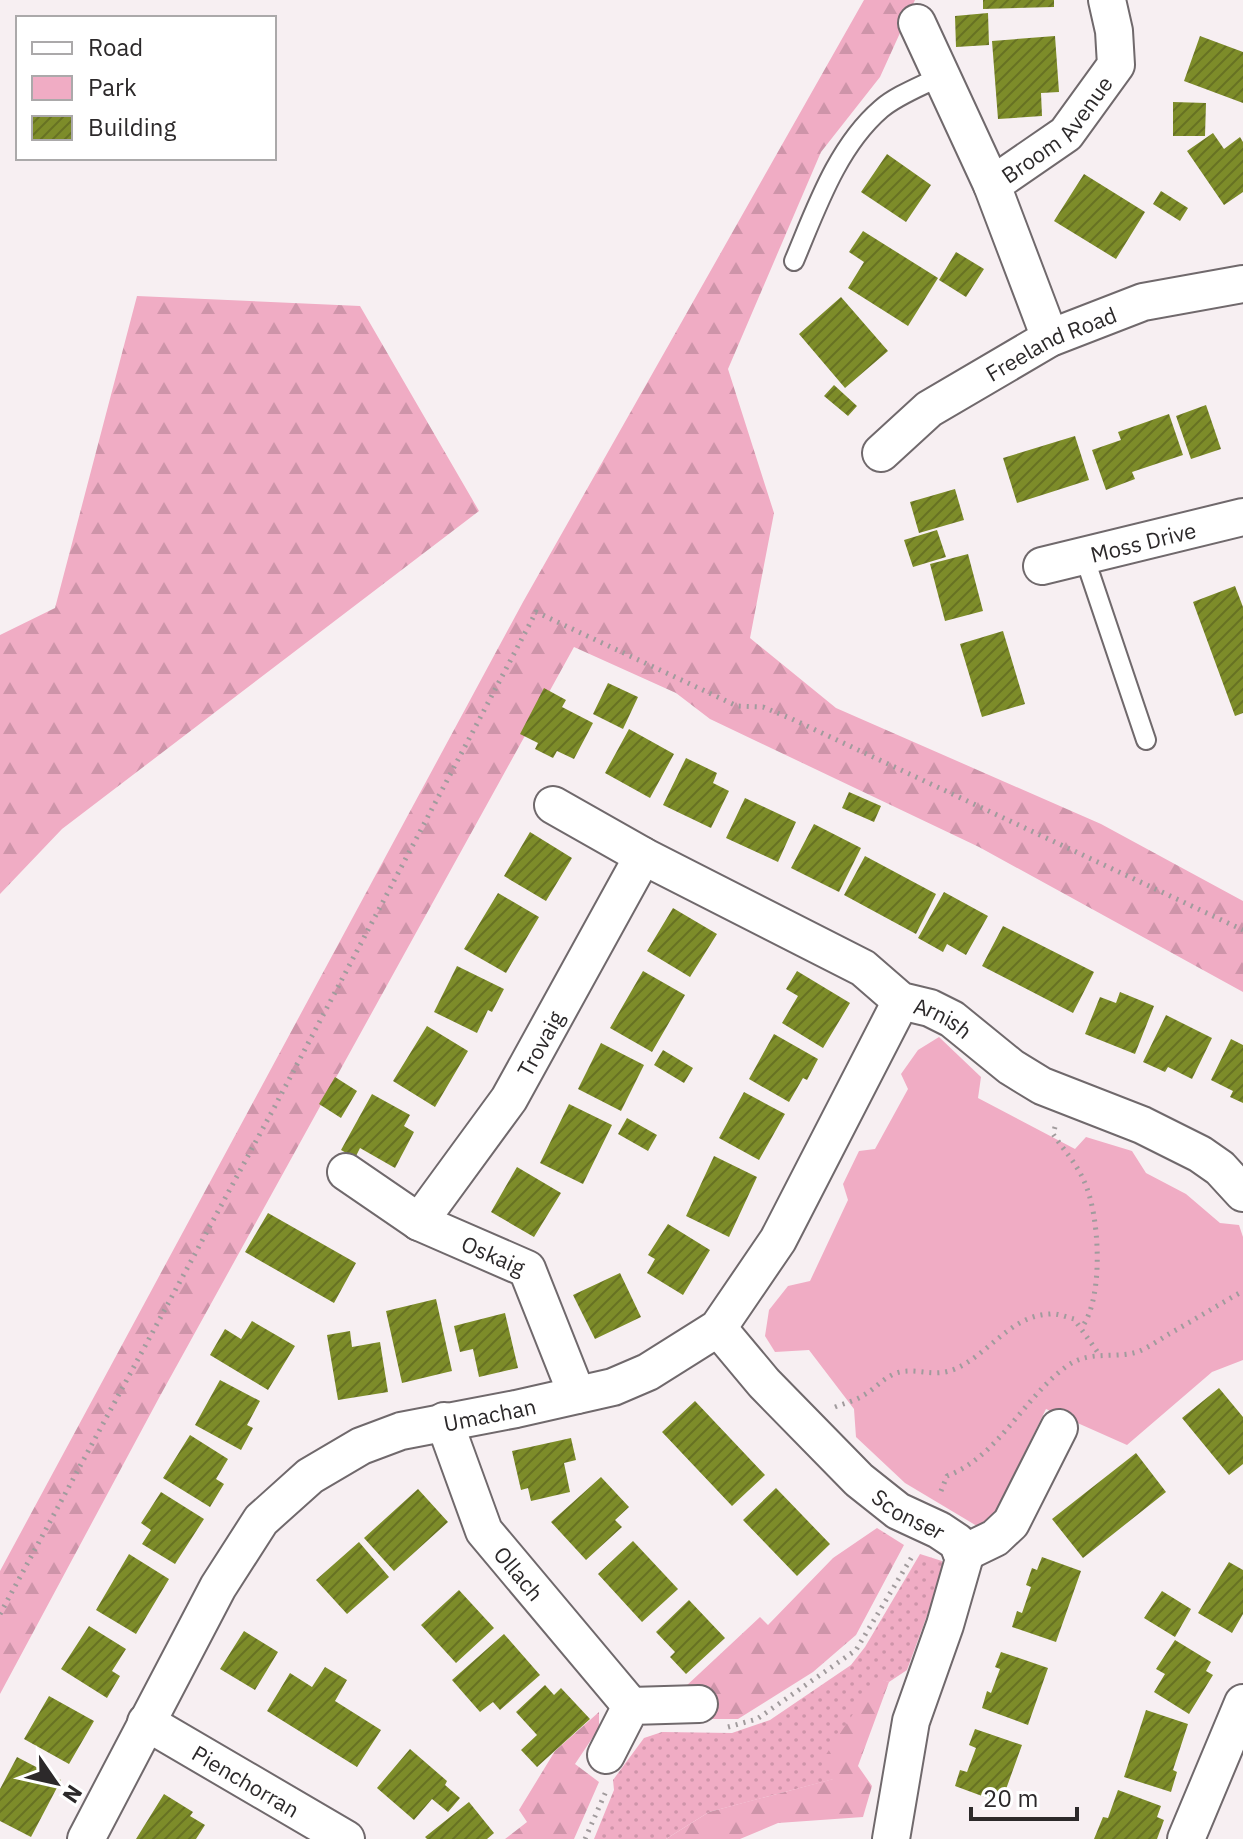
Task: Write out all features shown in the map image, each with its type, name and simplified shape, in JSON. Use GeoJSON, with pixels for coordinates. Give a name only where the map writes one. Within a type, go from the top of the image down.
{"type":"FeatureCollection","features":[{"type":"Feature","properties":{"kind":"street","name":"Broom Avenue"},"geometry":{"type":"LineString","coordinates":[[1050,338],[992,185],[1066,134],[1116,65],[1114,31],[1107,0]]}},
{"type":"Feature","properties":{"kind":"street"},"geometry":{"type":"LineString","coordinates":[[917,23],[992,185]]}},
{"type":"Feature","properties":{"kind":"street","name":"Freeland Road"},"geometry":{"type":"LineString","coordinates":[[881,453],[929,409],[1050,338],[1143,302],[1243,284]]}},
{"type":"Feature","properties":{"kind":"street","name":"Moss Drive"},"geometry":{"type":"LineString","coordinates":[[1042,566],[1243,517]]}},
{"type":"Feature","properties":{"kind":"street","name":"Arnish"},"geometry":{"type":"LineString","coordinates":[[553,805],[643,856],[863,968],[901,1001],[930,1008],[952,1019],[1011,1067],[1064,1095],[1142,1125],[1188,1147],[1220,1168],[1243,1193]]}},
{"type":"Feature","properties":{"kind":"street","name":"Trovaig"},"geometry":{"type":"LineString","coordinates":[[419,1222],[509,1099],[643,856]]}},
{"type":"Feature","properties":{"kind":"street","name":"Umachan"},"geometry":{"type":"LineString","coordinates":[[86,1839],[218,1587],[261,1520],[310,1476],[361,1446],[401,1431],[613,1387],[648,1372],[718,1328],[778,1240],[901,1001]]}},
{"type":"Feature","properties":{"kind":"street","name":"Oskaig"},"geometry":{"type":"LineString","coordinates":[[346,1172],[419,1222],[527,1269],[577,1395]]}},
{"type":"Feature","properties":{"kind":"street","name":"Sconser"},"geometry":{"type":"LineString","coordinates":[[718,1328],[764,1383],[859,1480],[898,1511],[957,1542],[964,1559],[945,1625],[911,1721],[891,1839]]}},
{"type":"Feature","properties":{"kind":"street","name":"Ollach"},"geometry":{"type":"LineString","coordinates":[[444,1421],[484,1531],[631,1706]]}},
{"type":"Feature","properties":{"kind":"street"},"geometry":{"type":"LineString","coordinates":[[962,1554],[995,1538],[1011,1523],[1059,1428]]}},
{"type":"Feature","properties":{"kind":"street"},"geometry":{"type":"LineString","coordinates":[[1188,1838],[1243,1703]]}},
{"type":"Feature","properties":{"kind":"street"},"geometry":{"type":"LineString","coordinates":[[606,1755],[631,1706],[699,1704]]}},
{"type":"Feature","properties":{"kind":"street","name":"Pienchorran"},"geometry":{"type":"LineString","coordinates":[[146,1722],[346,1839]]}},
{"type":"Feature","properties":{"kind":"lane"},"geometry":{"type":"LineString","coordinates":[[794,261],[817,205],[853,139],[883,108],[941,76]]}},
{"type":"Feature","properties":{"kind":"lane"},"geometry":{"type":"LineString","coordinates":[[1084,556],[1146,740]]}},
{"type":"Feature","properties":{"kind":"path"},"geometry":{"type":"LineString","coordinates":[[0,1614],[275,1106],[536,612],[737,706],[763,707],[792,719],[1243,930]]}},
{"type":"Feature","properties":{"kind":"path"},"geometry":{"type":"LineString","coordinates":[[1064,1095],[1053,1134],[1084,1179],[1092,1204],[1096,1243],[1094,1300],[1091,1315],[1082,1327]]}},
{"type":"Feature","properties":{"kind":"path"},"geometry":{"type":"LineString","coordinates":[[801,1421],[862,1397],[901,1371],[938,1375],[959,1367],[1030,1318],[1051,1313],[1074,1319],[1100,1355]]}},
{"type":"Feature","properties":{"kind":"path"},"geometry":{"type":"LineString","coordinates":[[585,1839],[609,1785],[606,1755]]}},
{"type":"Feature","properties":{"kind":"green space"},"geometry":{"type":"Polygon","coordinates":[[[864,0],[915,0],[880,77],[821,152],[728,369],[774,513],[750,638],[836,708],[1101,824],[1243,901],[1243,992],[979,847],[710,719],[676,693],[574,647],[160,1396],[0,1694],[0,1571],[523,602],[864,0]]]}},
{"type":"Feature","properties":{"kind":"green space"},"geometry":{"type":"Polygon","coordinates":[[[137,296],[360,306],[479,511],[62,829],[0,894],[0,635],[55,608],[137,296]]]}},
{"type":"Feature","properties":{"kind":"green space"},"geometry":{"type":"Polygon","coordinates":[[[939,1037],[981,1077],[978,1098],[1075,1149],[1086,1137],[1132,1151],[1146,1173],[1186,1194],[1220,1223],[1239,1225],[1243,1237],[1243,1360],[1212,1372],[1127,1445],[1046,1409],[1002,1499],[999,1519],[987,1532],[905,1483],[856,1437],[854,1409],[809,1350],[775,1352],[765,1336],[769,1310],[788,1286],[810,1281],[848,1200],[843,1184],[859,1151],[875,1149],[908,1089],[901,1074],[918,1050],[939,1037]]]}},
{"type":"Feature","properties":{"kind":"green space"},"geometry":{"type":"Polygon","coordinates":[[[877,1528],[904,1545],[856,1635],[813,1672],[738,1719],[712,1719],[709,1695],[685,1687],[760,1617],[768,1625],[833,1558],[877,1528]]]}},
{"type":"Feature","properties":{"kind":"green space"},"geometry":{"type":"Polygon","coordinates":[[[920,1554],[942,1561],[944,1569],[907,1670],[889,1682],[877,1679],[834,1779],[709,1812],[666,1839],[594,1839],[614,1790],[613,1780],[644,1738],[662,1732],[732,1733],[770,1720],[851,1665],[920,1554]]]}},
{"type":"Feature","properties":{"kind":"green space"},"geometry":{"type":"Polygon","coordinates":[[[877,1678],[889,1682],[858,1766],[872,1786],[863,1817],[778,1823],[740,1839],[666,1839],[709,1812],[833,1779],[823,1759],[877,1678]]]}},
{"type":"Feature","properties":{"kind":"green space"},"geometry":{"type":"Polygon","coordinates":[[[599,1712],[599,1728],[575,1764],[599,1782],[574,1839],[505,1839],[527,1822],[519,1810],[555,1751],[599,1712]]]}},
{"type":"Feature","properties":{"kind":"building"},"geometry":{"type":"Polygon","coordinates":[[[983,0],[1054,0],[1054,7],[983,9],[983,0]]]}},
{"type":"Feature","properties":{"kind":"building"},"geometry":{"type":"Polygon","coordinates":[[[988,13],[989,45],[956,47],[955,16],[988,13]]]}},
{"type":"Feature","properties":{"kind":"building"},"geometry":{"type":"Polygon","coordinates":[[[1055,36],[1059,92],[1041,93],[1042,116],[998,119],[992,41],[1055,36]]]}},
{"type":"Feature","properties":{"kind":"building"},"geometry":{"type":"Polygon","coordinates":[[[1200,36],[1243,52],[1243,103],[1184,81],[1200,36]]]}},
{"type":"Feature","properties":{"kind":"building"},"geometry":{"type":"Polygon","coordinates":[[[1173,102],[1206,103],[1205,136],[1173,136],[1173,102]]]}},
{"type":"Feature","properties":{"kind":"building"},"geometry":{"type":"Polygon","coordinates":[[[1213,133],[1224,149],[1240,137],[1243,142],[1243,192],[1224,205],[1187,151],[1213,133]]]}},
{"type":"Feature","properties":{"kind":"building"},"geometry":{"type":"Polygon","coordinates":[[[887,154],[931,185],[906,222],[861,192],[887,154]]]}},
{"type":"Feature","properties":{"kind":"building"},"geometry":{"type":"Polygon","coordinates":[[[1084,174],[1145,212],[1116,259],[1054,221],[1084,174]]]}},
{"type":"Feature","properties":{"kind":"building"},"geometry":{"type":"Polygon","coordinates":[[[1161,191],[1188,208],[1180,221],[1153,204],[1161,191]]]}},
{"type":"Feature","properties":{"kind":"building"},"geometry":{"type":"Polygon","coordinates":[[[863,231],[938,278],[908,326],[848,288],[864,262],[849,252],[863,231]]]}},
{"type":"Feature","properties":{"kind":"building"},"geometry":{"type":"Polygon","coordinates":[[[956,252],[984,269],[966,297],[939,280],[956,252]]]}},
{"type":"Feature","properties":{"kind":"building"},"geometry":{"type":"Polygon","coordinates":[[[841,297],[888,351],[845,388],[799,334],[841,297]]]}},
{"type":"Feature","properties":{"kind":"building"},"geometry":{"type":"Polygon","coordinates":[[[834,385],[857,406],[848,416],[824,396],[834,385]]]}},
{"type":"Feature","properties":{"kind":"building"},"geometry":{"type":"Polygon","coordinates":[[[1206,405],[1221,449],[1191,459],[1176,416],[1206,405]]]}},
{"type":"Feature","properties":{"kind":"building"},"geometry":{"type":"Polygon","coordinates":[[[1169,414],[1183,455],[1132,472],[1135,479],[1106,490],[1092,450],[1121,440],[1118,432],[1169,414]]]}},
{"type":"Feature","properties":{"kind":"building"},"geometry":{"type":"Polygon","coordinates":[[[1075,436],[1089,480],[1017,503],[1003,458],[1075,436]]]}},
{"type":"Feature","properties":{"kind":"building"},"geometry":{"type":"Polygon","coordinates":[[[955,489],[964,520],[919,533],[910,502],[955,489]]]}},
{"type":"Feature","properties":{"kind":"building"},"geometry":{"type":"Polygon","coordinates":[[[937,530],[946,557],[913,567],[904,540],[937,530]]]}},
{"type":"Feature","properties":{"kind":"building"},"geometry":{"type":"Polygon","coordinates":[[[968,554],[983,611],[945,621],[930,564],[968,554]]]}},
{"type":"Feature","properties":{"kind":"building"},"geometry":{"type":"Polygon","coordinates":[[[1235,586],[1243,607],[1243,713],[1235,716],[1193,602],[1235,586]]]}},
{"type":"Feature","properties":{"kind":"building"},"geometry":{"type":"Polygon","coordinates":[[[1003,631],[1025,704],[982,717],[960,644],[1003,631]]]}},
{"type":"Feature","properties":{"kind":"building"},"geometry":{"type":"Polygon","coordinates":[[[608,683],[638,697],[623,729],[593,714],[608,683]]]}},
{"type":"Feature","properties":{"kind":"building"},"geometry":{"type":"Polygon","coordinates":[[[544,688],[566,700],[562,707],[593,723],[574,759],[557,751],[553,758],[535,749],[538,743],[520,734],[544,688]]]}},
{"type":"Feature","properties":{"kind":"building"},"geometry":{"type":"Polygon","coordinates":[[[629,729],[674,754],[650,798],[605,773],[629,729]]]}},
{"type":"Feature","properties":{"kind":"building"},"geometry":{"type":"Polygon","coordinates":[[[686,758],[717,773],[713,783],[729,791],[711,828],[663,805],[686,758]]]}},
{"type":"Feature","properties":{"kind":"building"},"geometry":{"type":"Polygon","coordinates":[[[849,792],[881,806],[874,822],[842,808],[849,792]]]}},
{"type":"Feature","properties":{"kind":"building"},"geometry":{"type":"Polygon","coordinates":[[[745,798],[796,822],[778,862],[726,838],[745,798]]]}},
{"type":"Feature","properties":{"kind":"building"},"geometry":{"type":"Polygon","coordinates":[[[814,824],[861,848],[839,892],[791,868],[814,824]]]}},
{"type":"Feature","properties":{"kind":"building"},"geometry":{"type":"Polygon","coordinates":[[[530,832],[572,858],[546,901],[504,876],[530,832]]]}},
{"type":"Feature","properties":{"kind":"building"},"geometry":{"type":"Polygon","coordinates":[[[865,856],[936,894],[916,934],[844,895],[865,856]]]}},
{"type":"Feature","properties":{"kind":"building"},"geometry":{"type":"Polygon","coordinates":[[[944,892],[988,916],[966,955],[947,944],[943,952],[918,938],[944,892]]]}},
{"type":"Feature","properties":{"kind":"building"},"geometry":{"type":"Polygon","coordinates":[[[498,893],[539,917],[506,973],[464,949],[498,893]]]}},
{"type":"Feature","properties":{"kind":"building"},"geometry":{"type":"Polygon","coordinates":[[[673,908],[717,934],[690,977],[647,951],[673,908]]]}},
{"type":"Feature","properties":{"kind":"building"},"geometry":{"type":"Polygon","coordinates":[[[1003,926],[1094,972],[1073,1013],[982,966],[1003,926]]]}},
{"type":"Feature","properties":{"kind":"building"},"geometry":{"type":"Polygon","coordinates":[[[457,966],[504,989],[492,1012],[488,1010],[477,1033],[434,1012],[457,966]]]}},
{"type":"Feature","properties":{"kind":"building"},"geometry":{"type":"Polygon","coordinates":[[[643,971],[685,995],[652,1052],[610,1028],[643,971]]]}},
{"type":"Feature","properties":{"kind":"building"},"geometry":{"type":"Polygon","coordinates":[[[797,971],[850,1003],[823,1048],[782,1023],[798,996],[786,989],[797,971]]]}},
{"type":"Feature","properties":{"kind":"building"},"geometry":{"type":"Polygon","coordinates":[[[1120,992],[1154,1006],[1135,1054],[1085,1034],[1100,997],[1116,1003],[1120,992]]]}},
{"type":"Feature","properties":{"kind":"building"},"geometry":{"type":"Polygon","coordinates":[[[1166,1015],[1212,1038],[1192,1079],[1168,1067],[1165,1072],[1143,1062],[1166,1015]]]}},
{"type":"Feature","properties":{"kind":"building"},"geometry":{"type":"Polygon","coordinates":[[[427,1026],[468,1051],[435,1107],[393,1081],[427,1026]]]}},
{"type":"Feature","properties":{"kind":"building"},"geometry":{"type":"Polygon","coordinates":[[[774,1034],[818,1059],[807,1080],[803,1078],[789,1102],[749,1079],[774,1034]]]}},
{"type":"Feature","properties":{"kind":"building"},"geometry":{"type":"Polygon","coordinates":[[[1231,1039],[1243,1045],[1243,1103],[1230,1097],[1233,1091],[1211,1080],[1231,1039]]]}},
{"type":"Feature","properties":{"kind":"building"},"geometry":{"type":"Polygon","coordinates":[[[601,1043],[644,1065],[621,1111],[578,1089],[601,1043]]]}},
{"type":"Feature","properties":{"kind":"building"},"geometry":{"type":"Polygon","coordinates":[[[663,1050],[693,1068],[684,1083],[654,1065],[663,1050]]]}},
{"type":"Feature","properties":{"kind":"building"},"geometry":{"type":"Polygon","coordinates":[[[335,1077],[357,1091],[341,1118],[319,1104],[335,1077]]]}},
{"type":"Feature","properties":{"kind":"building"},"geometry":{"type":"Polygon","coordinates":[[[744,1092],[785,1114],[759,1160],[719,1138],[744,1092]]]}},
{"type":"Feature","properties":{"kind":"building"},"geometry":{"type":"Polygon","coordinates":[[[372,1094],[410,1115],[404,1126],[414,1132],[395,1168],[360,1148],[355,1158],[341,1150],[372,1094]]]}},
{"type":"Feature","properties":{"kind":"building"},"geometry":{"type":"Polygon","coordinates":[[[569,1104],[612,1125],[583,1184],[540,1163],[569,1104]]]}},
{"type":"Feature","properties":{"kind":"building"},"geometry":{"type":"Polygon","coordinates":[[[627,1118],[657,1135],[648,1151],[618,1134],[627,1118]]]}},
{"type":"Feature","properties":{"kind":"building"},"geometry":{"type":"Polygon","coordinates":[[[714,1156],[757,1177],[729,1237],[686,1216],[714,1156]]]}},
{"type":"Feature","properties":{"kind":"building"},"geometry":{"type":"Polygon","coordinates":[[[517,1167],[561,1193],[534,1237],[491,1212],[517,1167]]]}},
{"type":"Feature","properties":{"kind":"building"},"geometry":{"type":"Polygon","coordinates":[[[268,1213],[356,1263],[334,1303],[245,1252],[268,1213]]]}},
{"type":"Feature","properties":{"kind":"building"},"geometry":{"type":"Polygon","coordinates":[[[668,1224],[710,1250],[683,1295],[647,1273],[655,1259],[648,1255],[668,1224]]]}},
{"type":"Feature","properties":{"kind":"building"},"geometry":{"type":"Polygon","coordinates":[[[620,1273],[641,1317],[595,1339],[573,1295],[620,1273]]]}},
{"type":"Feature","properties":{"kind":"building"},"geometry":{"type":"Polygon","coordinates":[[[436,1299],[452,1371],[402,1383],[386,1311],[436,1299]]]}},
{"type":"Feature","properties":{"kind":"building"},"geometry":{"type":"Polygon","coordinates":[[[505,1313],[518,1368],[479,1377],[473,1349],[460,1352],[454,1326],[505,1313]]]}},
{"type":"Feature","properties":{"kind":"building"},"geometry":{"type":"Polygon","coordinates":[[[252,1321],[295,1346],[268,1390],[210,1355],[225,1329],[241,1339],[252,1321]]]}},
{"type":"Feature","properties":{"kind":"building"},"geometry":{"type":"Polygon","coordinates":[[[350,1331],[352,1347],[380,1342],[388,1392],[338,1400],[327,1335],[350,1331]]]}},
{"type":"Feature","properties":{"kind":"building"},"geometry":{"type":"Polygon","coordinates":[[[220,1380],[260,1401],[247,1425],[253,1428],[241,1450],[195,1425],[220,1380]]]}},
{"type":"Feature","properties":{"kind":"building"},"geometry":{"type":"Polygon","coordinates":[[[1219,1388],[1243,1417],[1243,1464],[1229,1475],[1182,1418],[1219,1388]]]}},
{"type":"Feature","properties":{"kind":"building"},"geometry":{"type":"Polygon","coordinates":[[[695,1401],[765,1475],[732,1506],[662,1432],[695,1401]]]}},
{"type":"Feature","properties":{"kind":"building"},"geometry":{"type":"Polygon","coordinates":[[[190,1435],[228,1459],[216,1479],[224,1484],[210,1507],[163,1478],[190,1435]]]}},
{"type":"Feature","properties":{"kind":"building"},"geometry":{"type":"Polygon","coordinates":[[[571,1438],[576,1460],[564,1463],[570,1492],[531,1501],[528,1488],[521,1490],[512,1451],[571,1438]]]}},
{"type":"Feature","properties":{"kind":"building"},"geometry":{"type":"Polygon","coordinates":[[[1136,1453],[1166,1492],[1083,1558],[1052,1519],[1136,1453]]]}},
{"type":"Feature","properties":{"kind":"building"},"geometry":{"type":"Polygon","coordinates":[[[601,1477],[629,1507],[615,1520],[622,1527],[586,1560],[551,1522],[601,1477]]]}},
{"type":"Feature","properties":{"kind":"building"},"geometry":{"type":"Polygon","coordinates":[[[776,1488],[830,1544],[797,1576],[743,1520],[776,1488]]]}},
{"type":"Feature","properties":{"kind":"building"},"geometry":{"type":"Polygon","coordinates":[[[418,1489],[448,1522],[394,1571],[364,1538],[418,1489]]]}},
{"type":"Feature","properties":{"kind":"building"},"geometry":{"type":"Polygon","coordinates":[[[161,1492],[204,1519],[175,1564],[142,1544],[151,1530],[141,1523],[161,1492]]]}},
{"type":"Feature","properties":{"kind":"building"},"geometry":{"type":"Polygon","coordinates":[[[633,1541],[678,1589],[642,1622],[598,1574],[633,1541]]]}},
{"type":"Feature","properties":{"kind":"building"},"geometry":{"type":"Polygon","coordinates":[[[359,1542],[389,1577],[347,1614],[316,1580],[359,1542]]]}},
{"type":"Feature","properties":{"kind":"building"},"geometry":{"type":"Polygon","coordinates":[[[129,1554],[169,1579],[136,1634],[96,1610],[129,1554]]]}},
{"type":"Feature","properties":{"kind":"building"},"geometry":{"type":"Polygon","coordinates":[[[1042,1557],[1081,1571],[1056,1642],[1012,1627],[1017,1611],[1022,1613],[1031,1587],[1026,1585],[1032,1568],[1037,1570],[1042,1557]]]}},
{"type":"Feature","properties":{"kind":"building"},"geometry":{"type":"Polygon","coordinates":[[[1229,1562],[1243,1570],[1243,1614],[1232,1633],[1198,1613],[1229,1562]]]}},
{"type":"Feature","properties":{"kind":"building"},"geometry":{"type":"Polygon","coordinates":[[[459,1590],[494,1628],[456,1663],[421,1625],[459,1590]]]}},
{"type":"Feature","properties":{"kind":"building"},"geometry":{"type":"Polygon","coordinates":[[[1162,1591],[1191,1609],[1175,1637],[1144,1618],[1162,1591]]]}},
{"type":"Feature","properties":{"kind":"building"},"geometry":{"type":"Polygon","coordinates":[[[689,1600],[725,1638],[686,1674],[670,1657],[675,1652],[656,1632],[689,1600]]]}},
{"type":"Feature","properties":{"kind":"building"},"geometry":{"type":"Polygon","coordinates":[[[89,1626],[126,1649],[112,1671],[120,1676],[107,1698],[61,1669],[89,1626]]]}},
{"type":"Feature","properties":{"kind":"building"},"geometry":{"type":"Polygon","coordinates":[[[244,1631],[278,1652],[255,1690],[220,1669],[244,1631]]]}},
{"type":"Feature","properties":{"kind":"building"},"geometry":{"type":"Polygon","coordinates":[[[504,1634],[540,1675],[500,1710],[493,1702],[480,1712],[452,1680],[504,1634]]]}},
{"type":"Feature","properties":{"kind":"building"},"geometry":{"type":"Polygon","coordinates":[[[1175,1640],[1211,1662],[1206,1671],[1213,1675],[1189,1714],[1154,1692],[1165,1674],[1156,1669],[1175,1640]]]}},
{"type":"Feature","properties":{"kind":"building"},"geometry":{"type":"Polygon","coordinates":[[[1001,1652],[1048,1668],[1028,1725],[982,1708],[987,1691],[991,1693],[1000,1669],[995,1667],[1001,1652]]]}},
{"type":"Feature","properties":{"kind":"building"},"geometry":{"type":"Polygon","coordinates":[[[325,1667],[347,1680],[335,1701],[381,1730],[357,1767],[267,1711],[290,1673],[312,1687],[325,1667]]]}},
{"type":"Feature","properties":{"kind":"building"},"geometry":{"type":"Polygon","coordinates":[[[545,1685],[554,1695],[561,1688],[590,1719],[537,1767],[521,1750],[537,1735],[516,1712],[545,1685]]]}},
{"type":"Feature","properties":{"kind":"building"},"geometry":{"type":"Polygon","coordinates":[[[49,1696],[94,1721],[69,1764],[24,1739],[49,1696]]]}},
{"type":"Feature","properties":{"kind":"building"},"geometry":{"type":"Polygon","coordinates":[[[1146,1710],[1188,1724],[1173,1770],[1177,1772],[1171,1792],[1124,1777],[1146,1710]]]}},
{"type":"Feature","properties":{"kind":"building"},"geometry":{"type":"Polygon","coordinates":[[[975,1729],[1022,1745],[1001,1803],[955,1786],[960,1770],[967,1772],[976,1748],[969,1745],[975,1729]]]}},
{"type":"Feature","properties":{"kind":"building"},"geometry":{"type":"Polygon","coordinates":[[[410,1749],[447,1781],[445,1785],[460,1798],[448,1812],[432,1799],[414,1820],[377,1788],[410,1749]]]}},
{"type":"Feature","properties":{"kind":"building"},"geometry":{"type":"Polygon","coordinates":[[[17,1757],[61,1780],[31,1837],[0,1821],[0,1789],[17,1757]]]}},
{"type":"Feature","properties":{"kind":"building"},"geometry":{"type":"Polygon","coordinates":[[[1118,1790],[1161,1806],[1157,1817],[1164,1820],[1157,1839],[1094,1839],[1103,1817],[1108,1818],[1118,1790]]]}},
{"type":"Feature","properties":{"kind":"building"},"geometry":{"type":"Polygon","coordinates":[[[164,1794],[193,1812],[190,1816],[205,1825],[196,1839],[136,1839],[164,1794]]]}},
{"type":"Feature","properties":{"kind":"building"},"geometry":{"type":"Polygon","coordinates":[[[469,1802],[494,1833],[487,1839],[425,1837],[469,1802]]]}}]}
